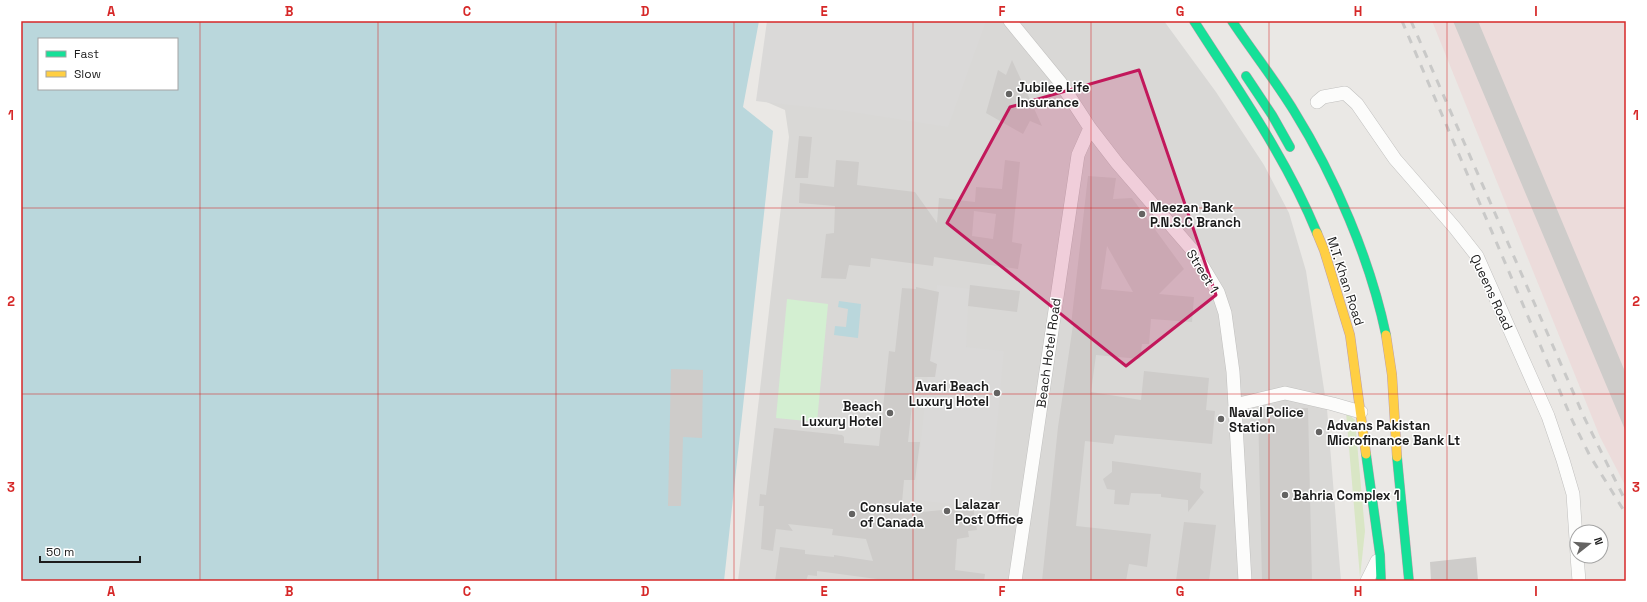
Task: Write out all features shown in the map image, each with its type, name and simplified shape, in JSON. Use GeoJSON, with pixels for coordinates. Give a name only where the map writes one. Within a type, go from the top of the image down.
{"type":"FeatureCollection","features":[{"type":"Feature","properties":{"kind":"highway","name":"M.T. Khan Road"},"geometry":{"type":"LineString","coordinates":[[1194,21],[1279,155],[1303,199],[1324,250],[1348,329],[1361,412],[1380,555],[1381,581]]}},
{"type":"Feature","properties":{"kind":"highway","name":"M.T. Khan Road"},"geometry":{"type":"LineString","coordinates":[[1232,21],[1272,77],[1303,126],[1334,188],[1361,251],[1378,304],[1389,352],[1409,581]]}},
{"type":"Feature","properties":{"kind":"highway"},"geometry":{"type":"LineString","coordinates":[[1246,70],[1272,115],[1298,152]]}},
{"type":"Feature","properties":{"kind":"highway"},"geometry":{"type":"LineString","coordinates":[[1361,412],[1368,389]]}},
{"type":"Feature","properties":{"kind":"highway"},"geometry":{"type":"LineString","coordinates":[[1385,417],[1394,459],[1399,473]]}},
{"type":"Feature","properties":{"kind":"street","name":"Street 1"},"geometry":{"type":"LineString","coordinates":[[1010,21],[1060,82],[1090,128],[1117,163],[1194,252],[1218,292],[1225,313],[1235,405],[1245,581]]}},
{"type":"Feature","properties":{"kind":"street","name":"Queens Road"},"geometry":{"type":"LineString","coordinates":[[1317,102],[1334,94],[1345,93],[1357,104],[1395,159],[1455,228],[1477,256],[1548,416],[1573,494],[1575,524]]}},
{"type":"Feature","properties":{"kind":"street","name":"Beach Hotel Road"},"geometry":{"type":"LineString","coordinates":[[1015,581],[1078,155],[1090,128]]}},
{"type":"Feature","properties":{"kind":"street"},"geometry":{"type":"LineString","coordinates":[[1235,405],[1285,393],[1334,404],[1361,412]]}},
{"type":"Feature","properties":{"kind":"street"},"geometry":{"type":"LineString","coordinates":[[1367,581],[1380,555]]}},
{"type":"Feature","properties":{"kind":"street","name":"Queens Road"},"geometry":{"type":"LineString","coordinates":[[1578,564],[1579,581]]}},
{"type":"Feature","properties":{"kind":"highlighted area"},"geometry":{"type":"Polygon","coordinates":[[[1139,70],[1216,295],[1126,366],[947,223],[1010,107],[1139,70]]]}},
{"type":"Feature","properties":{"kind":"shaded area"},"geometry":{"type":"Polygon","coordinates":[[[767,21],[986,21],[948,127],[846,111],[756,101],[767,21]]]}},
{"type":"Feature","properties":{"kind":"shaded area"},"geometry":{"type":"Polygon","coordinates":[[[768,21],[1164,21],[1216,92],[1264,165],[1289,213],[1306,271],[1327,409],[1341,581],[738,581],[789,137],[785,110],[762,100],[768,21]]]}},
{"type":"Feature","properties":{"kind":"shaded area"},"geometry":{"type":"Polygon","coordinates":[[[1432,21],[1626,21],[1626,487],[1600,437],[1432,21]]]}},
{"type":"Feature","properties":{"kind":"shaded area"},"geometry":{"type":"Polygon","coordinates":[[[937,285],[971,289],[968,306],[966,347],[1004,351],[989,508],[915,500],[937,285]]]}},
{"type":"Feature","properties":{"kind":"green space"},"geometry":{"type":"Polygon","coordinates":[[[787,299],[828,304],[817,422],[776,418],[787,299]]]}},
{"type":"Feature","properties":{"kind":"green space"},"geometry":{"type":"Polygon","coordinates":[[[1346,412],[1355,420],[1365,531],[1360,577],[1346,412]]]}},
{"type":"Feature","properties":{"kind":"water"},"geometry":{"type":"Polygon","coordinates":[[[21,21],[759,21],[743,107],[773,131],[724,581],[21,581],[21,21]]]}},
{"type":"Feature","properties":{"kind":"water"},"geometry":{"type":"Polygon","coordinates":[[[839,301],[861,304],[858,338],[834,335],[835,326],[846,327],[848,309],[838,307],[839,301]]]}},
{"type":"Feature","properties":{"kind":"building"},"geometry":{"type":"Polygon","coordinates":[[[1453,21],[1478,21],[1626,374],[1626,432],[1453,21]]]}},
{"type":"Feature","properties":{"kind":"building","name":"Jubilee Life Insurance"},"geometry":{"type":"Polygon","coordinates":[[[1012,60],[1042,126],[1030,121],[1023,134],[986,113],[998,70],[1006,75],[1012,60]]]}},
{"type":"Feature","properties":{"kind":"building"},"geometry":{"type":"Polygon","coordinates":[[[799,136],[812,137],[808,178],[795,178],[799,136]]]}},
{"type":"Feature","properties":{"kind":"building"},"geometry":{"type":"Polygon","coordinates":[[[836,160],[859,162],[857,185],[915,192],[937,223],[939,198],[975,202],[976,187],[1002,189],[1005,160],[1020,162],[1012,242],[1022,244],[1018,269],[934,257],[933,266],[871,258],[870,267],[849,265],[846,279],[821,278],[826,234],[834,233],[835,206],[799,203],[800,183],[834,187],[836,160]],[[974,211],[972,236],[993,239],[996,214],[974,211]]]}},
{"type":"Feature","properties":{"kind":"building"},"geometry":{"type":"Polygon","coordinates":[[[1088,176],[1116,178],[1113,199],[1132,198],[1184,269],[1159,294],[1194,297],[1192,322],[1151,319],[1149,344],[1142,344],[1140,359],[1096,355],[1091,392],[1141,400],[1144,371],[1209,378],[1206,410],[1215,411],[1212,444],[1115,435],[1113,444],[1085,441],[1076,526],[1151,534],[1147,567],[1129,564],[1126,581],[1042,581],[1058,427],[1073,325],[1071,325],[1088,176]],[[1107,246],[1101,289],[1133,292],[1107,246]]]}},
{"type":"Feature","properties":{"kind":"building"},"geometry":{"type":"Polygon","coordinates":[[[970,285],[1020,291],[1017,312],[968,306],[970,285]]]}},
{"type":"Feature","properties":{"kind":"building"},"geometry":{"type":"Polygon","coordinates":[[[916,287],[939,292],[930,361],[937,364],[935,377],[915,377],[908,442],[920,442],[915,480],[904,480],[901,514],[973,507],[977,530],[968,531],[969,537],[957,539],[955,570],[985,574],[984,581],[892,581],[817,571],[817,576],[808,575],[806,581],[775,581],[780,547],[805,550],[805,554],[834,557],[834,555],[873,561],[866,539],[832,535],[833,529],[788,524],[793,531],[776,529],[773,551],[761,549],[764,506],[759,506],[760,494],[766,495],[774,428],[842,435],[844,437],[844,443],[879,446],[889,351],[895,352],[902,288],[916,289],[916,287]]]}},
{"type":"Feature","properties":{"kind":"building"},"geometry":{"type":"Polygon","coordinates":[[[671,369],[703,370],[702,438],[683,437],[681,506],[668,506],[671,369]]]}},
{"type":"Feature","properties":{"kind":"building","name":"Bahria Complex 1"},"geometry":{"type":"Polygon","coordinates":[[[1308,408],[1312,581],[1262,581],[1258,409],[1308,408]]]}},
{"type":"Feature","properties":{"kind":"building"},"geometry":{"type":"Polygon","coordinates":[[[1112,461],[1201,473],[1200,488],[1204,492],[1188,512],[1188,500],[1161,497],[1161,494],[1131,493],[1129,505],[1114,504],[1115,490],[1107,489],[1103,479],[1112,472],[1112,461]]]}},
{"type":"Feature","properties":{"kind":"building"},"geometry":{"type":"Polygon","coordinates":[[[1184,522],[1216,525],[1209,581],[1176,581],[1184,522]]]}},
{"type":"Feature","properties":{"kind":"building"},"geometry":{"type":"Polygon","coordinates":[[[1476,557],[1478,581],[1431,581],[1430,562],[1476,557]]]}},
{"type":"Feature","properties":{"kind":"railway"},"geometry":{"type":"LineString","coordinates":[[1402,21],[1573,422],[1590,456],[1626,514]]}},
{"type":"Feature","properties":{"kind":"railway"},"geometry":{"type":"LineString","coordinates":[[1411,21],[1584,417],[1626,502]]}},
{"type":"Feature","properties":{"kind":"traffic: fast"},"geometry":{"type":"LineString","coordinates":[[1194,21],[1244,98],[1276,151],[1305,205],[1317,233]]}},
{"type":"Feature","properties":{"kind":"traffic: fast"},"geometry":{"type":"LineString","coordinates":[[1232,21],[1287,99],[1309,136],[1337,191],[1361,248],[1371,277],[1386,335]]}},
{"type":"Feature","properties":{"kind":"traffic: fast"},"geometry":{"type":"LineString","coordinates":[[1246,76],[1272,115],[1290,147]]}},
{"type":"Feature","properties":{"kind":"traffic: fast"},"geometry":{"type":"LineString","coordinates":[[1366,454],[1380,555],[1381,581]]}},
{"type":"Feature","properties":{"kind":"traffic: fast"},"geometry":{"type":"LineString","coordinates":[[1397,457],[1409,581]]}},
{"type":"Feature","properties":{"kind":"traffic: slow"},"geometry":{"type":"LineString","coordinates":[[1317,233],[1324,250],[1350,335],[1366,454]]}},
{"type":"Feature","properties":{"kind":"traffic: slow"},"geometry":{"type":"LineString","coordinates":[[1386,335],[1392,375],[1397,457]]}},
{"type":"Feature","properties":{"kind":"place","name":"Jubilee Life Insurance"},"geometry":{"type":"Point","coordinates":[1009,94]}},
{"type":"Feature","properties":{"kind":"place","name":"Meezan Bank P.N.S.C Branch"},"geometry":{"type":"Point","coordinates":[1142,214]}},
{"type":"Feature","properties":{"kind":"place","name":"Avari Beach Luxury Hotel"},"geometry":{"type":"Point","coordinates":[997,393]}},
{"type":"Feature","properties":{"kind":"place","name":"Beach Luxury Hotel"},"geometry":{"type":"Point","coordinates":[890,413]}},
{"type":"Feature","properties":{"kind":"place","name":"Naval Police Station"},"geometry":{"type":"Point","coordinates":[1221,419]}},
{"type":"Feature","properties":{"kind":"place","name":"Advans Pakistan Microfinance Bank Lt"},"geometry":{"type":"Point","coordinates":[1319,432]}},
{"type":"Feature","properties":{"kind":"place","name":"Bahria Complex 1"},"geometry":{"type":"Point","coordinates":[1285,495]}},
{"type":"Feature","properties":{"kind":"place","name":"Lalazar Post Office"},"geometry":{"type":"Point","coordinates":[947,511]}},
{"type":"Feature","properties":{"kind":"place","name":"Consulate of Canada"},"geometry":{"type":"Point","coordinates":[852,514]}}]}
